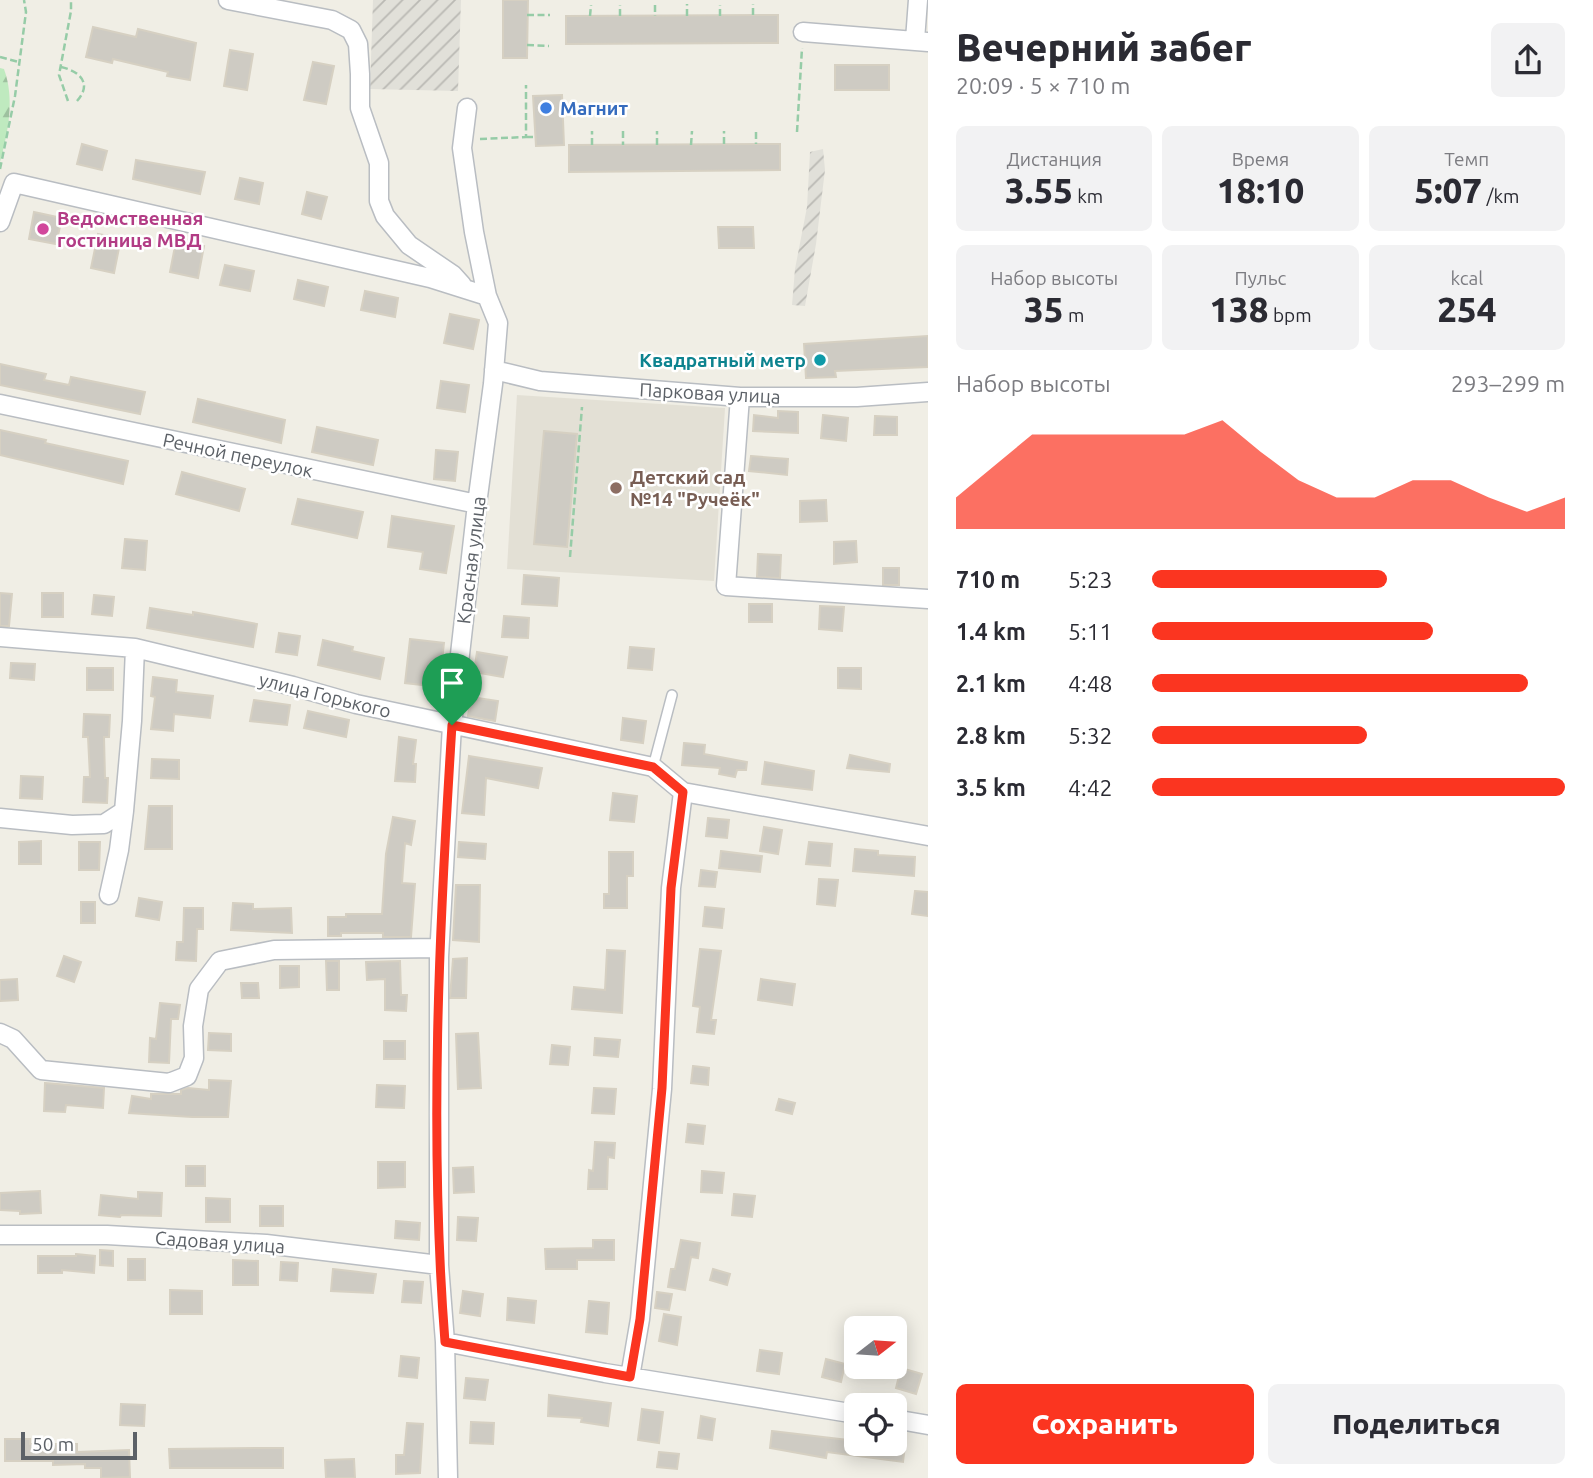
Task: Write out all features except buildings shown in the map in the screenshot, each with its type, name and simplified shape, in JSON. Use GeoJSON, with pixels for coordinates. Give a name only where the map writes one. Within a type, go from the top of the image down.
{"type":"FeatureCollection","features":[{"type":"Feature","properties":{"kind":"street"},"geometry":{"type":"LineString","coordinates":[[228,0],[331,20],[351,30],[358,44],[360,108],[379,163],[379,201],[385,216],[409,244],[453,275],[466,289]]}},
{"type":"Feature","properties":{"kind":"street"},"geometry":{"type":"LineString","coordinates":[[803,32],[922,41],[918,0]]}},
{"type":"Feature","properties":{"kind":"street"},"geometry":{"type":"LineString","coordinates":[[0,222],[14,183],[430,278],[487,296],[474,232],[462,148],[467,108]]}},
{"type":"Feature","properties":{"kind":"street","name":"Красная улица"},"geometry":{"type":"LineString","coordinates":[[448,1478],[445,1342],[439,1265],[439,948],[452,725],[498,323],[487,296]]}},
{"type":"Feature","properties":{"kind":"street","name":"Парковая улица"},"geometry":{"type":"LineString","coordinates":[[494,370],[540,381],[740,397],[858,397],[928,392]]}},
{"type":"Feature","properties":{"kind":"street"},"geometry":{"type":"LineString","coordinates":[[740,397],[726,586],[928,599]]}},
{"type":"Feature","properties":{"kind":"street","name":"Речной переулок"},"geometry":{"type":"LineString","coordinates":[[0,404],[477,504]]}},
{"type":"Feature","properties":{"kind":"street","name":"улица Горького"},"geometry":{"type":"LineString","coordinates":[[0,638],[135,648],[356,704],[653,767],[683,792],[928,836]]}},
{"type":"Feature","properties":{"kind":"street"},"geometry":{"type":"LineString","coordinates":[[109,895],[124,811],[135,648]]}},
{"type":"Feature","properties":{"kind":"street"},"geometry":{"type":"LineString","coordinates":[[630,1377],[640,1319],[662,1088],[671,888],[683,792]]}},
{"type":"Feature","properties":{"kind":"street"},"geometry":{"type":"LineString","coordinates":[[0,818],[72,825],[104,824],[124,811]]}},
{"type":"Feature","properties":{"kind":"street"},"geometry":{"type":"LineString","coordinates":[[0,1033],[13,1039],[41,1070],[169,1083],[187,1076],[194,1058],[193,1026],[199,989],[220,961],[274,950],[439,948]]}},
{"type":"Feature","properties":{"kind":"street","name":"Садовая улица"},"geometry":{"type":"LineString","coordinates":[[0,1235],[107,1235],[266,1244],[439,1265]]}},
{"type":"Feature","properties":{"kind":"street"},"geometry":{"type":"LineString","coordinates":[[445,1342],[630,1377],[844,1412]]}},
{"type":"Feature","properties":{"kind":"street"},"geometry":{"type":"LineString","coordinates":[[907,1421],[928,1424]]}},
{"type":"Feature","properties":{"kind":"lane"},"geometry":{"type":"LineString","coordinates":[[653,767],[672,695]]}},
{"type":"Feature","properties":{"kind":"path"},"geometry":{"type":"LineString","coordinates":[[0,169],[15,96],[26,12],[24,0]]}},
{"type":"Feature","properties":{"kind":"path"},"geometry":{"type":"LineString","coordinates":[[68,101],[59,75],[71,0]]}},
{"type":"Feature","properties":{"kind":"path"},"geometry":{"type":"LineString","coordinates":[[687,4],[687,16]]}},
{"type":"Feature","properties":{"kind":"path"},"geometry":{"type":"LineString","coordinates":[[753,4],[753,15]]}},
{"type":"Feature","properties":{"kind":"path"},"geometry":{"type":"LineString","coordinates":[[590,16],[591,5]]}},
{"type":"Feature","properties":{"kind":"path"},"geometry":{"type":"LineString","coordinates":[[620,5],[620,16]]}},
{"type":"Feature","properties":{"kind":"path"},"geometry":{"type":"LineString","coordinates":[[655,5],[655,16]]}},
{"type":"Feature","properties":{"kind":"path"},"geometry":{"type":"LineString","coordinates":[[720,5],[720,16]]}},
{"type":"Feature","properties":{"kind":"path"},"geometry":{"type":"LineString","coordinates":[[527,15],[550,15]]}},
{"type":"Feature","properties":{"kind":"path"},"geometry":{"type":"LineString","coordinates":[[797,132],[803,32]]}},
{"type":"Feature","properties":{"kind":"path"},"geometry":{"type":"LineString","coordinates":[[527,45],[549,46]]}},
{"type":"Feature","properties":{"kind":"path"},"geometry":{"type":"LineString","coordinates":[[0,57],[19,62]]}},
{"type":"Feature","properties":{"kind":"path"},"geometry":{"type":"LineString","coordinates":[[61,67],[75,70],[84,81],[84,88],[77,101]]}},
{"type":"Feature","properties":{"kind":"path"},"geometry":{"type":"LineString","coordinates":[[526,85],[526,137]]}},
{"type":"Feature","properties":{"kind":"path"},"geometry":{"type":"LineString","coordinates":[[592,131],[592,145]]}},
{"type":"Feature","properties":{"kind":"path"},"geometry":{"type":"LineString","coordinates":[[623,131],[623,145]]}},
{"type":"Feature","properties":{"kind":"path"},"geometry":{"type":"LineString","coordinates":[[657,131],[657,145]]}},
{"type":"Feature","properties":{"kind":"path"},"geometry":{"type":"LineString","coordinates":[[691,145],[692,131]]}},
{"type":"Feature","properties":{"kind":"path"},"geometry":{"type":"LineString","coordinates":[[724,131],[724,145]]}},
{"type":"Feature","properties":{"kind":"path"},"geometry":{"type":"LineString","coordinates":[[756,132],[756,144]]}},
{"type":"Feature","properties":{"kind":"path"},"geometry":{"type":"LineString","coordinates":[[463,140],[535,137]]}},
{"type":"Feature","properties":{"kind":"path"},"geometry":{"type":"LineString","coordinates":[[570,557],[582,407]]}},
{"type":"Feature","properties":{"kind":"shaded area"},"geometry":{"type":"Polygon","coordinates":[[[373,0],[461,0],[458,91],[370,89],[373,0]]]}},
{"type":"Feature","properties":{"kind":"shaded area"},"geometry":{"type":"Polygon","coordinates":[[[823,149],[825,170],[805,306],[792,305],[795,269],[807,207],[810,152],[823,149]]]}},
{"type":"Feature","properties":{"kind":"shaded area","name":"Детский сад №14 \"Ручеёк\""},"geometry":{"type":"Polygon","coordinates":[[[517,395],[725,408],[714,581],[507,569],[517,395]]]}},
{"type":"Feature","properties":{"kind":"green space"},"geometry":{"type":"Polygon","coordinates":[[[0,68],[4,69],[10,104],[0,162],[0,68]]]}},
{"type":"Feature","properties":{"kind":"place","name":"Магнит"},"geometry":{"type":"Point","coordinates":[546,108]}},
{"type":"Feature","properties":{"kind":"place","name":"Ведомственная гостиница МВД"},"geometry":{"type":"Point","coordinates":[43,229]}},
{"type":"Feature","properties":{"kind":"place","name":"Квадратный метр"},"geometry":{"type":"Point","coordinates":[820,360]}},
{"type":"Feature","properties":{"kind":"place","name":"Детский сад №14 \"Ручеёк\""},"geometry":{"type":"Point","coordinates":[616,488]}},
{"type":"Feature","properties":{"kind":"route"},"geometry":{"type":"LineString","coordinates":[[452,725],[653,767],[683,792],[671,888],[662,1088],[640,1319],[630,1377],[445,1342],[439,1265],[439,957],[452,725]]}}]}
